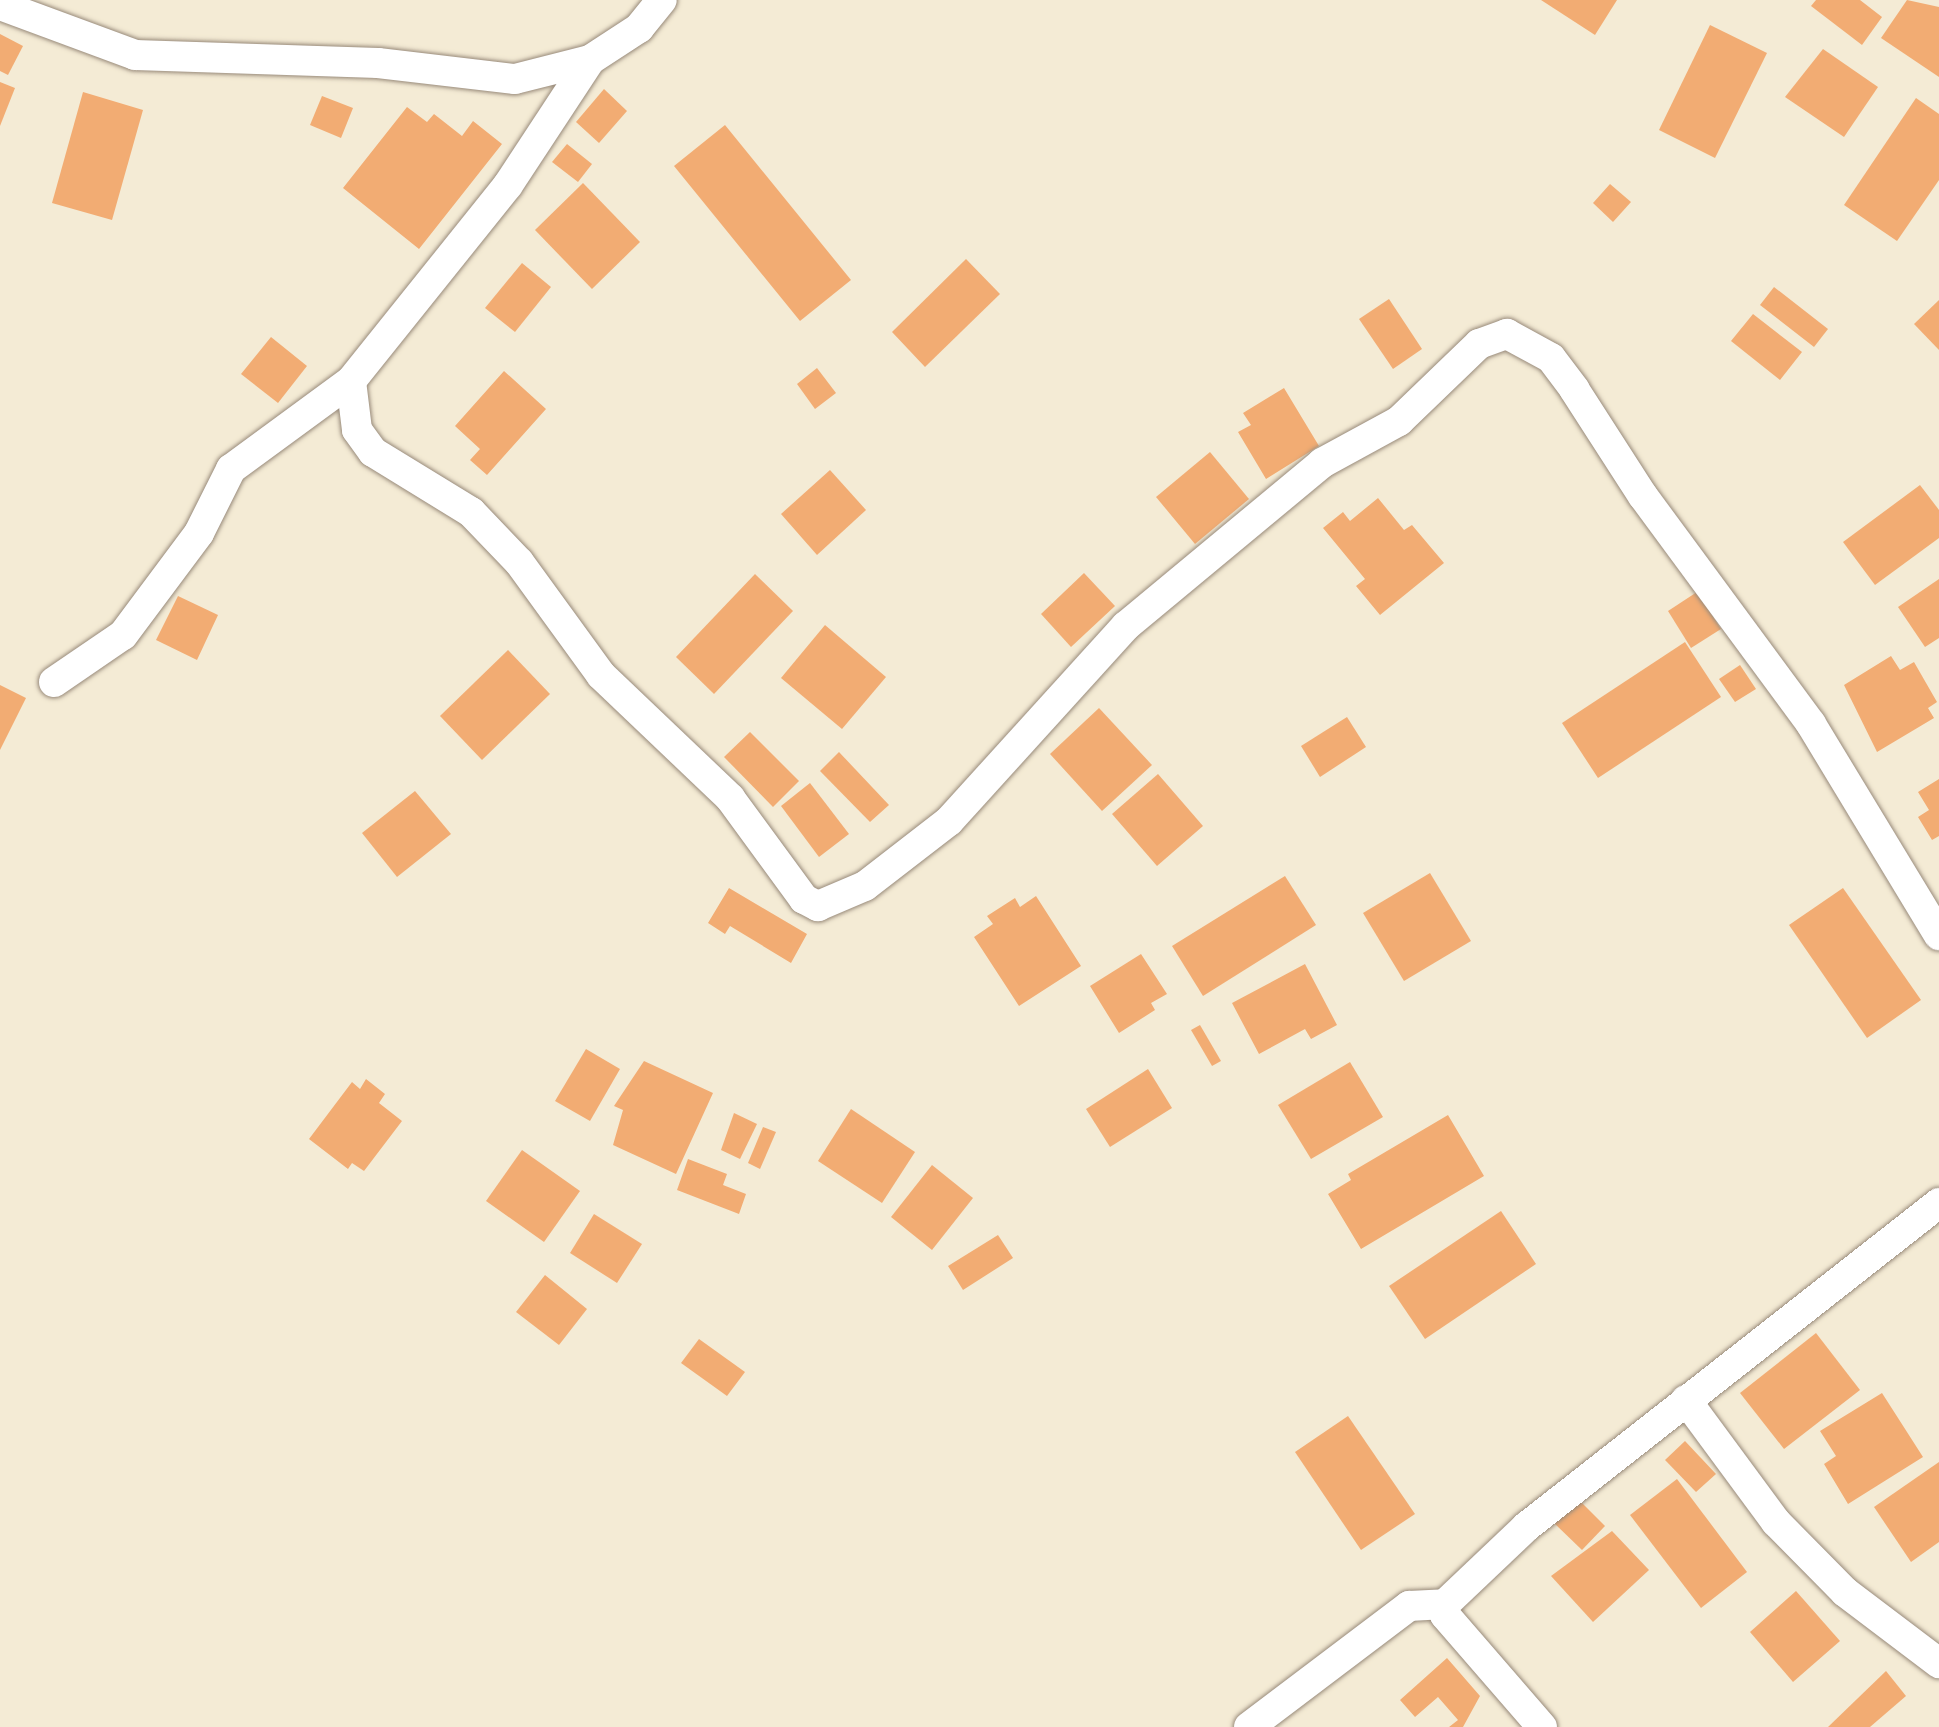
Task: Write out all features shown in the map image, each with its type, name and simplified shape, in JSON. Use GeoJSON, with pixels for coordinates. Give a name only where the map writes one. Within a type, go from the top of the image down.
{"type":"FeatureCollection","features":[{"type":"Feature","properties":{"kind":"street"},"geometry":{"type":"LineString","coordinates":[[0,5],[65,14],[134,55],[378,64],[515,79],[590,60],[639,28],[662,0]]}},
{"type":"Feature","properties":{"kind":"street"},"geometry":{"type":"LineString","coordinates":[[54,682],[123,635],[199,533],[231,469],[351,380],[508,185],[590,60]]}},
{"type":"Feature","properties":{"kind":"street"},"geometry":{"type":"LineString","coordinates":[[351,380],[357,430],[373,452],[471,512],[519,562],[601,675],[730,798],[804,899],[818,906],[865,886],[949,821],[1126,626],[1322,463],[1399,420],[1479,344],[1507,334],[1542,351],[1562,374],[1643,496],[1811,724],[1939,936]]}},
{"type":"Feature","properties":{"kind":"street"},"geometry":{"type":"LineString","coordinates":[[1249,1727],[1409,1606],[1445,1604],[1526,1527],[1939,1203]]}},
{"type":"Feature","properties":{"kind":"street"},"geometry":{"type":"LineString","coordinates":[[1686,1400],[1776,1522],[1845,1592],[1939,1663]]}},
{"type":"Feature","properties":{"kind":"street"},"geometry":{"type":"LineString","coordinates":[[1445,1604],[1445,1615],[1542,1727]]}},
{"type":"Feature","properties":{"kind":"building"},"geometry":{"type":"Polygon","coordinates":[[[1541,0],[1617,0],[1595,35],[1541,0]]]}},
{"type":"Feature","properties":{"kind":"building"},"geometry":{"type":"Polygon","coordinates":[[[1816,0],[1860,0],[1882,17],[1862,45],[1811,6],[1816,0]]]}},
{"type":"Feature","properties":{"kind":"building"},"geometry":{"type":"Polygon","coordinates":[[[1907,0],[1939,7],[1939,77],[1881,38],[1907,0]]]}},
{"type":"Feature","properties":{"kind":"building"},"geometry":{"type":"Polygon","coordinates":[[[1710,25],[1767,53],[1715,158],[1659,130],[1710,25]]]}},
{"type":"Feature","properties":{"kind":"building"},"geometry":{"type":"Polygon","coordinates":[[[0,34],[23,46],[8,75],[0,71],[0,34]]]}},
{"type":"Feature","properties":{"kind":"building"},"geometry":{"type":"Polygon","coordinates":[[[1823,49],[1878,87],[1844,137],[1785,97],[1823,49]]]}},
{"type":"Feature","properties":{"kind":"building"},"geometry":{"type":"Polygon","coordinates":[[[0,82],[15,88],[0,126],[0,82]]]}},
{"type":"Feature","properties":{"kind":"building"},"geometry":{"type":"Polygon","coordinates":[[[604,89],[627,111],[599,143],[576,122],[604,89]]]}},
{"type":"Feature","properties":{"kind":"building"},"geometry":{"type":"Polygon","coordinates":[[[83,92],[143,110],[112,220],[52,203],[83,92]]]}},
{"type":"Feature","properties":{"kind":"building"},"geometry":{"type":"Polygon","coordinates":[[[322,96],[353,108],[341,138],[310,125],[322,96]]]}},
{"type":"Feature","properties":{"kind":"building"},"geometry":{"type":"Polygon","coordinates":[[[1916,98],[1939,114],[1939,180],[1897,241],[1844,205],[1916,98]]]}},
{"type":"Feature","properties":{"kind":"building"},"geometry":{"type":"Polygon","coordinates":[[[407,107],[427,122],[434,114],[462,136],[473,121],[502,144],[419,249],[343,188],[407,107]]]}},
{"type":"Feature","properties":{"kind":"building"},"geometry":{"type":"Polygon","coordinates":[[[725,125],[851,280],[800,321],[674,166],[725,125]]]}},
{"type":"Feature","properties":{"kind":"building"},"geometry":{"type":"Polygon","coordinates":[[[567,144],[592,164],[578,182],[552,162],[567,144]]]}},
{"type":"Feature","properties":{"kind":"building"},"geometry":{"type":"Polygon","coordinates":[[[583,183],[640,242],[592,289],[535,230],[583,183]]]}},
{"type":"Feature","properties":{"kind":"building"},"geometry":{"type":"Polygon","coordinates":[[[1610,184],[1631,202],[1613,222],[1593,203],[1610,184]]]}},
{"type":"Feature","properties":{"kind":"building"},"geometry":{"type":"Polygon","coordinates":[[[966,259],[1000,294],[925,367],[892,332],[966,259]]]}},
{"type":"Feature","properties":{"kind":"building"},"geometry":{"type":"Polygon","coordinates":[[[522,263],[551,287],[515,332],[485,308],[522,263]]]}},
{"type":"Feature","properties":{"kind":"building"},"geometry":{"type":"Polygon","coordinates":[[[1774,287],[1828,329],[1814,347],[1760,305],[1774,287]]]}},
{"type":"Feature","properties":{"kind":"building"},"geometry":{"type":"Polygon","coordinates":[[[1389,299],[1422,349],[1393,369],[1359,319],[1389,299]]]}},
{"type":"Feature","properties":{"kind":"building"},"geometry":{"type":"Polygon","coordinates":[[[1939,300],[1939,350],[1914,324],[1939,300]]]}},
{"type":"Feature","properties":{"kind":"building"},"geometry":{"type":"Polygon","coordinates":[[[1753,314],[1802,352],[1780,380],[1731,341],[1753,314]]]}},
{"type":"Feature","properties":{"kind":"building"},"geometry":{"type":"Polygon","coordinates":[[[271,337],[307,366],[278,403],[241,374],[271,337]]]}},
{"type":"Feature","properties":{"kind":"building"},"geometry":{"type":"Polygon","coordinates":[[[817,368],[836,393],[815,409],[797,384],[817,368]]]}},
{"type":"Feature","properties":{"kind":"building"},"geometry":{"type":"Polygon","coordinates":[[[504,371],[546,409],[487,475],[470,460],[480,449],[455,426],[504,371]]]}},
{"type":"Feature","properties":{"kind":"building"},"geometry":{"type":"Polygon","coordinates":[[[1284,388],[1319,446],[1266,479],[1238,432],[1251,425],[1243,413],[1284,388]]]}},
{"type":"Feature","properties":{"kind":"building"},"geometry":{"type":"Polygon","coordinates":[[[1210,452],[1249,499],[1195,544],[1156,497],[1210,452]]]}},
{"type":"Feature","properties":{"kind":"building"},"geometry":{"type":"Polygon","coordinates":[[[830,470],[866,510],[817,555],[781,514],[830,470]]]}},
{"type":"Feature","properties":{"kind":"building"},"geometry":{"type":"Polygon","coordinates":[[[1920,485],[1939,510],[1939,538],[1875,585],[1843,542],[1920,485]]]}},
{"type":"Feature","properties":{"kind":"building"},"geometry":{"type":"Polygon","coordinates":[[[1378,498],[1404,530],[1412,525],[1444,563],[1380,615],[1356,586],[1365,579],[1323,528],[1343,512],[1350,521],[1378,498]]]}},
{"type":"Feature","properties":{"kind":"building"},"geometry":{"type":"Polygon","coordinates":[[[1084,573],[1115,606],[1071,647],[1041,614],[1084,573]]]}},
{"type":"Feature","properties":{"kind":"building"},"geometry":{"type":"Polygon","coordinates":[[[755,574],[793,611],[714,694],[676,657],[755,574]]]}},
{"type":"Feature","properties":{"kind":"building"},"geometry":{"type":"Polygon","coordinates":[[[1939,579],[1939,638],[1925,647],[1898,607],[1939,579]]]}},
{"type":"Feature","properties":{"kind":"building"},"geometry":{"type":"Polygon","coordinates":[[[1697,592],[1721,629],[1691,648],[1668,611],[1697,592]]]}},
{"type":"Feature","properties":{"kind":"building"},"geometry":{"type":"Polygon","coordinates":[[[178,596],[218,615],[197,660],[156,640],[178,596]]]}},
{"type":"Feature","properties":{"kind":"building"},"geometry":{"type":"Polygon","coordinates":[[[825,625],[886,677],[842,729],[781,678],[825,625]]]}},
{"type":"Feature","properties":{"kind":"building"},"geometry":{"type":"Polygon","coordinates":[[[1685,642],[1721,697],[1598,778],[1562,723],[1685,642]]]}},
{"type":"Feature","properties":{"kind":"building"},"geometry":{"type":"Polygon","coordinates":[[[508,650],[550,694],[482,760],[440,716],[508,650]]]}},
{"type":"Feature","properties":{"kind":"building"},"geometry":{"type":"Polygon","coordinates":[[[1891,656],[1900,670],[1914,662],[1937,702],[1928,708],[1934,718],[1877,752],[1844,685],[1891,656]]]}},
{"type":"Feature","properties":{"kind":"building"},"geometry":{"type":"Polygon","coordinates":[[[1740,665],[1756,689],[1735,702],[1719,679],[1740,665]]]}},
{"type":"Feature","properties":{"kind":"building"},"geometry":{"type":"Polygon","coordinates":[[[0,685],[26,698],[0,750],[0,685]]]}},
{"type":"Feature","properties":{"kind":"building"},"geometry":{"type":"Polygon","coordinates":[[[1099,708],[1152,765],[1102,811],[1050,754],[1099,708]]]}},
{"type":"Feature","properties":{"kind":"building"},"geometry":{"type":"Polygon","coordinates":[[[1347,717],[1366,747],[1320,777],[1301,746],[1347,717]]]}},
{"type":"Feature","properties":{"kind":"building"},"geometry":{"type":"Polygon","coordinates":[[[750,732],[799,781],[773,807],[724,757],[750,732]]]}},
{"type":"Feature","properties":{"kind":"building"},"geometry":{"type":"Polygon","coordinates":[[[839,752],[889,805],[870,822],[820,771],[839,752]]]}},
{"type":"Feature","properties":{"kind":"building"},"geometry":{"type":"Polygon","coordinates":[[[1158,774],[1203,826],[1157,866],[1112,814],[1158,774]]]}},
{"type":"Feature","properties":{"kind":"building"},"geometry":{"type":"Polygon","coordinates":[[[1939,779],[1939,836],[1932,840],[1918,817],[1929,810],[1918,792],[1939,779]]]}},
{"type":"Feature","properties":{"kind":"building"},"geometry":{"type":"Polygon","coordinates":[[[810,783],[849,834],[819,857],[781,806],[810,783]]]}},
{"type":"Feature","properties":{"kind":"building"},"geometry":{"type":"Polygon","coordinates":[[[415,791],[451,834],[397,877],[362,833],[415,791]]]}},
{"type":"Feature","properties":{"kind":"building"},"geometry":{"type":"Polygon","coordinates":[[[1430,873],[1471,941],[1404,981],[1363,913],[1430,873]]]}},
{"type":"Feature","properties":{"kind":"building"},"geometry":{"type":"Polygon","coordinates":[[[1285,876],[1316,925],[1203,996],[1172,946],[1285,876]]]}},
{"type":"Feature","properties":{"kind":"building"},"geometry":{"type":"Polygon","coordinates":[[[729,888],[807,934],[791,963],[730,926],[725,934],[708,923],[729,888]]]}},
{"type":"Feature","properties":{"kind":"building"},"geometry":{"type":"Polygon","coordinates":[[[1843,888],[1921,1000],[1867,1038],[1789,925],[1843,888]]]}},
{"type":"Feature","properties":{"kind":"building"},"geometry":{"type":"Polygon","coordinates":[[[1036,896],[1081,966],[1019,1006],[974,937],[993,924],[987,916],[1015,898],[1020,907],[1036,896]]]}},
{"type":"Feature","properties":{"kind":"building"},"geometry":{"type":"Polygon","coordinates":[[[1141,954],[1167,994],[1151,1003],[1155,1010],[1119,1033],[1090,986],[1141,954]]]}},
{"type":"Feature","properties":{"kind":"building"},"geometry":{"type":"Polygon","coordinates":[[[1305,964],[1337,1025],[1311,1039],[1305,1029],[1259,1054],[1232,1003],[1305,964]]]}},
{"type":"Feature","properties":{"kind":"building"},"geometry":{"type":"Polygon","coordinates":[[[1200,1025],[1221,1061],[1212,1066],[1191,1030],[1200,1025]]]}},
{"type":"Feature","properties":{"kind":"building"},"geometry":{"type":"Polygon","coordinates":[[[586,1049],[620,1069],[590,1121],[555,1101],[586,1049]]]}},
{"type":"Feature","properties":{"kind":"building"},"geometry":{"type":"Polygon","coordinates":[[[644,1061],[713,1093],[676,1174],[613,1145],[623,1110],[614,1106],[644,1061]]]}},
{"type":"Feature","properties":{"kind":"building"},"geometry":{"type":"Polygon","coordinates":[[[1350,1062],[1383,1117],[1311,1159],[1278,1105],[1350,1062]]]}},
{"type":"Feature","properties":{"kind":"building"},"geometry":{"type":"Polygon","coordinates":[[[1148,1069],[1172,1108],[1110,1147],[1086,1109],[1148,1069]]]}},
{"type":"Feature","properties":{"kind":"building"},"geometry":{"type":"Polygon","coordinates":[[[366,1079],[385,1094],[379,1103],[402,1121],[364,1171],[352,1163],[348,1169],[309,1139],[352,1082],[360,1089],[366,1079]]]}},
{"type":"Feature","properties":{"kind":"building"},"geometry":{"type":"Polygon","coordinates":[[[851,1109],[915,1152],[882,1203],[818,1161],[851,1109]]]}},
{"type":"Feature","properties":{"kind":"building"},"geometry":{"type":"Polygon","coordinates":[[[734,1113],[757,1124],[740,1159],[721,1150],[734,1113]]]}},
{"type":"Feature","properties":{"kind":"building"},"geometry":{"type":"Polygon","coordinates":[[[1448,1115],[1484,1176],[1361,1249],[1328,1194],[1351,1180],[1348,1174],[1448,1115]]]}},
{"type":"Feature","properties":{"kind":"building"},"geometry":{"type":"Polygon","coordinates":[[[763,1127],[776,1132],[760,1169],[748,1163],[763,1127]]]}},
{"type":"Feature","properties":{"kind":"building"},"geometry":{"type":"Polygon","coordinates":[[[522,1150],[580,1191],[544,1242],[486,1201],[522,1150]]]}},
{"type":"Feature","properties":{"kind":"building"},"geometry":{"type":"Polygon","coordinates":[[[688,1159],[727,1174],[723,1185],[746,1194],[739,1214],[677,1190],[688,1159]]]}},
{"type":"Feature","properties":{"kind":"building"},"geometry":{"type":"Polygon","coordinates":[[[932,1165],[973,1198],[932,1250],[891,1217],[932,1165]]]}},
{"type":"Feature","properties":{"kind":"building"},"geometry":{"type":"Polygon","coordinates":[[[1501,1211],[1536,1264],[1425,1339],[1389,1286],[1501,1211]]]}},
{"type":"Feature","properties":{"kind":"building"},"geometry":{"type":"Polygon","coordinates":[[[594,1214],[642,1244],[617,1283],[570,1253],[594,1214]]]}},
{"type":"Feature","properties":{"kind":"building"},"geometry":{"type":"Polygon","coordinates":[[[998,1235],[1013,1258],[963,1290],[948,1266],[998,1235]]]}},
{"type":"Feature","properties":{"kind":"building"},"geometry":{"type":"Polygon","coordinates":[[[545,1275],[587,1309],[559,1345],[516,1312],[545,1275]]]}},
{"type":"Feature","properties":{"kind":"building"},"geometry":{"type":"Polygon","coordinates":[[[1816,1333],[1860,1390],[1784,1449],[1740,1393],[1816,1333]]]}},
{"type":"Feature","properties":{"kind":"building"},"geometry":{"type":"Polygon","coordinates":[[[699,1339],[745,1372],[727,1396],[681,1363],[699,1339]]]}},
{"type":"Feature","properties":{"kind":"building"},"geometry":{"type":"Polygon","coordinates":[[[1882,1393],[1923,1457],[1848,1504],[1824,1464],[1836,1456],[1820,1431],[1882,1393]]]}},
{"type":"Feature","properties":{"kind":"building"},"geometry":{"type":"Polygon","coordinates":[[[1348,1416],[1415,1514],[1361,1550],[1295,1452],[1348,1416]]]}},
{"type":"Feature","properties":{"kind":"building"},"geometry":{"type":"Polygon","coordinates":[[[1685,1441],[1716,1474],[1696,1492],[1665,1460],[1685,1441]]]}},
{"type":"Feature","properties":{"kind":"building"},"geometry":{"type":"Polygon","coordinates":[[[1939,1462],[1939,1542],[1911,1562],[1874,1507],[1939,1462]]]}},
{"type":"Feature","properties":{"kind":"building"},"geometry":{"type":"Polygon","coordinates":[[[1677,1479],[1747,1572],[1701,1608],[1630,1515],[1677,1479]]]}},
{"type":"Feature","properties":{"kind":"building"},"geometry":{"type":"Polygon","coordinates":[[[1578,1499],[1605,1526],[1582,1550],[1554,1523],[1578,1499]]]}},
{"type":"Feature","properties":{"kind":"building"},"geometry":{"type":"Polygon","coordinates":[[[1612,1531],[1649,1570],[1593,1622],[1551,1576],[1612,1531]]]}},
{"type":"Feature","properties":{"kind":"building"},"geometry":{"type":"Polygon","coordinates":[[[1796,1591],[1840,1641],[1793,1682],[1750,1632],[1796,1591]]]}},
{"type":"Feature","properties":{"kind":"building"},"geometry":{"type":"Polygon","coordinates":[[[1447,1658],[1480,1696],[1463,1727],[1449,1727],[1458,1720],[1438,1697],[1415,1717],[1400,1700],[1447,1658]]]}},
{"type":"Feature","properties":{"kind":"building"},"geometry":{"type":"Polygon","coordinates":[[[1886,1671],[1906,1696],[1870,1727],[1828,1727],[1886,1671]]]}}]}
